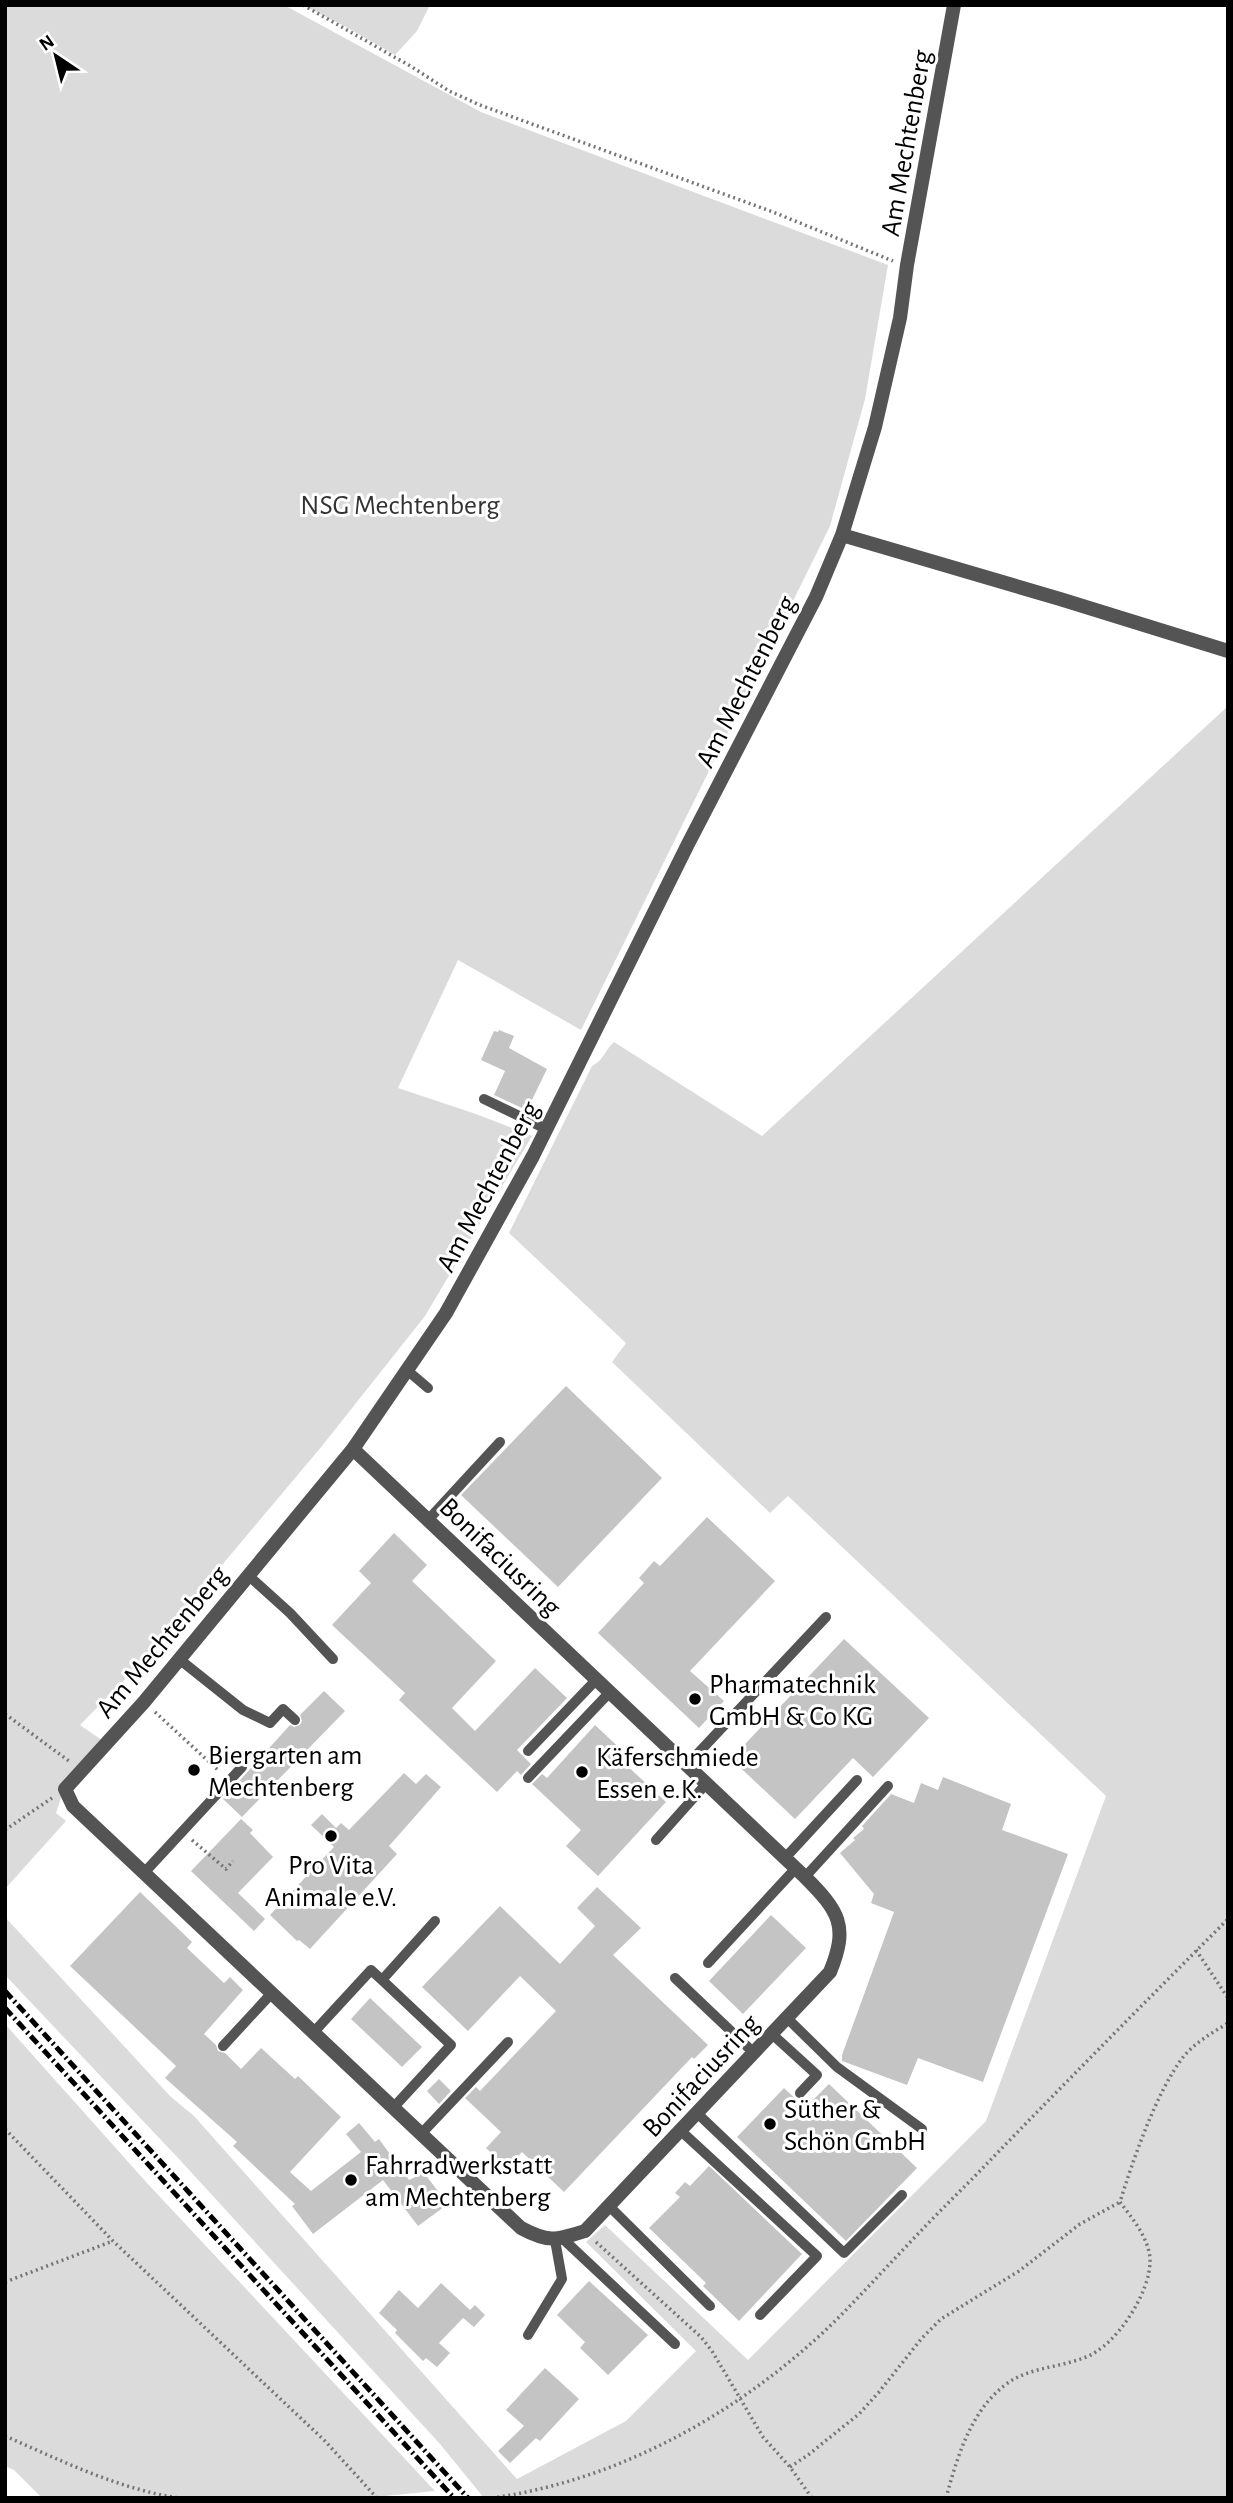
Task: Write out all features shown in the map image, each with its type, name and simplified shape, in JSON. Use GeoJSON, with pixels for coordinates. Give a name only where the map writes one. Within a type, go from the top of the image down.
{"type":"FeatureCollection","features":[{"type":"Feature","properties":{"kind":"street","name":"Am Mechtenberg"},"geometry":{"type":"LineString","coordinates":[[65,1789],[179,1659],[353,1448],[446,1313],[546,1129],[688,844],[816,597],[842,535],[875,427],[900,318],[907,265],[954,5]]}},
{"type":"Feature","properties":{"kind":"street"},"geometry":{"type":"LineString","coordinates":[[842,535],[1228,652]]}},
{"type":"Feature","properties":{"kind":"street","name":"Bonifaciusring"},"geometry":{"type":"LineString","coordinates":[[353,1448],[795,1868],[830,1903],[835,1912],[839,1929],[839,1949],[830,1972],[585,2231],[558,2239]]}},
{"type":"Feature","properties":{"kind":"street"},"geometry":{"type":"LineString","coordinates":[[65,1789],[73,1806],[143,1874],[521,2228],[536,2236],[558,2239]]}},
{"type":"Feature","properties":{"kind":"lane"},"geometry":{"type":"LineString","coordinates":[[484,1099],[546,1129]]}},
{"type":"Feature","properties":{"kind":"lane"},"geometry":{"type":"LineString","coordinates":[[408,1371],[428,1388]]}},
{"type":"Feature","properties":{"kind":"lane"},"geometry":{"type":"LineString","coordinates":[[428,1520],[500,1442]]}},
{"type":"Feature","properties":{"kind":"lane"},"geometry":{"type":"LineString","coordinates":[[249,1576],[290,1613],[333,1659]]}},
{"type":"Feature","properties":{"kind":"lane"},"geometry":{"type":"LineString","coordinates":[[687,1765],[826,1616]]}},
{"type":"Feature","properties":{"kind":"lane"},"geometry":{"type":"LineString","coordinates":[[179,1659],[243,1710],[270,1723],[284,1709],[295,1720]]}},
{"type":"Feature","properties":{"kind":"lane"},"geometry":{"type":"LineString","coordinates":[[528,1751],[596,1680]]}},
{"type":"Feature","properties":{"kind":"lane"},"geometry":{"type":"LineString","coordinates":[[528,1778],[610,1692]]}},
{"type":"Feature","properties":{"kind":"lane"},"geometry":{"type":"LineString","coordinates":[[143,1874],[242,1767]]}},
{"type":"Feature","properties":{"kind":"lane"},"geometry":{"type":"LineString","coordinates":[[795,1868],[857,1780]]}},
{"type":"Feature","properties":{"kind":"lane"},"geometry":{"type":"LineString","coordinates":[[656,1840],[706,1784]]}},
{"type":"Feature","properties":{"kind":"lane"},"geometry":{"type":"LineString","coordinates":[[708,1963],[795,1868],[888,1786]]}},
{"type":"Feature","properties":{"kind":"lane"},"geometry":{"type":"LineString","coordinates":[[382,1980],[435,1921]]}},
{"type":"Feature","properties":{"kind":"lane"},"geometry":{"type":"LineString","coordinates":[[313,2033],[371,1970],[382,1980],[451,2045],[393,2108]]}},
{"type":"Feature","properties":{"kind":"lane"},"geometry":{"type":"LineString","coordinates":[[674,1978],[754,2053]]}},
{"type":"Feature","properties":{"kind":"lane"},"geometry":{"type":"LineString","coordinates":[[223,2046],[271,1994]]}},
{"type":"Feature","properties":{"kind":"lane"},"geometry":{"type":"LineString","coordinates":[[787,2018],[837,2067],[922,2129]]}},
{"type":"Feature","properties":{"kind":"lane"},"geometry":{"type":"LineString","coordinates":[[772,2034],[817,2075],[800,2093]]}},
{"type":"Feature","properties":{"kind":"lane"},"geometry":{"type":"LineString","coordinates":[[421,2134],[508,2042]]}},
{"type":"Feature","properties":{"kind":"lane"},"geometry":{"type":"LineString","coordinates":[[698,2114],[844,2253],[902,2195]]}},
{"type":"Feature","properties":{"kind":"lane"},"geometry":{"type":"LineString","coordinates":[[681,2132],[817,2256],[760,2315]]}},
{"type":"Feature","properties":{"kind":"lane"},"geometry":{"type":"LineString","coordinates":[[609,2206],[710,2306]]}},
{"type":"Feature","properties":{"kind":"lane"},"geometry":{"type":"LineString","coordinates":[[528,2335],[562,2279],[558,2239]]}},
{"type":"Feature","properties":{"kind":"lane"},"geometry":{"type":"LineString","coordinates":[[558,2239],[675,2344]]}},
{"type":"Feature","properties":{"kind":"path"},"geometry":{"type":"LineString","coordinates":[[303,5],[449,91],[480,105],[761,208],[907,265]]}},
{"type":"Feature","properties":{"kind":"path"},"geometry":{"type":"LineString","coordinates":[[5,1714],[62,1755],[80,1772]]}},
{"type":"Feature","properties":{"kind":"path"},"geometry":{"type":"LineString","coordinates":[[162,1719],[222,1774]]}},
{"type":"Feature","properties":{"kind":"path"},"geometry":{"type":"LineString","coordinates":[[5,1830],[65,1789]]}},
{"type":"Feature","properties":{"kind":"path"},"geometry":{"type":"LineString","coordinates":[[180,1833],[200,1845],[226,1869],[233,1861]]}},
{"type":"Feature","properties":{"kind":"path"},"geometry":{"type":"LineString","coordinates":[[492,2498],[557,2484],[654,2449],[740,2400],[779,2371],[857,2299],[1228,1919]]}},
{"type":"Feature","properties":{"kind":"path"},"geometry":{"type":"LineString","coordinates":[[1196,1950],[1228,1998]]}},
{"type":"Feature","properties":{"kind":"path"},"geometry":{"type":"LineString","coordinates":[[790,2467],[864,2409],[941,2319],[1019,2271],[1080,2224],[1120,2202],[1134,2161],[1174,2071],[1201,2039],[1228,2023]]}},
{"type":"Feature","properties":{"kind":"path"},"geometry":{"type":"LineString","coordinates":[[5,2129],[113,2241],[325,2441],[377,2498]]}},
{"type":"Feature","properties":{"kind":"path"},"geometry":{"type":"LineString","coordinates":[[946,2498],[965,2439],[981,2410],[1005,2385],[1032,2372],[1087,2357],[1106,2344],[1139,2300],[1149,2273],[1150,2257],[1146,2243],[1120,2202]]}},
{"type":"Feature","properties":{"kind":"path"},"geometry":{"type":"LineString","coordinates":[[585,2231],[701,2337],[763,2437],[790,2467],[812,2498]]}},
{"type":"Feature","properties":{"kind":"path"},"geometry":{"type":"LineString","coordinates":[[5,2282],[113,2241]]}},
{"type":"Feature","properties":{"kind":"path"},"geometry":{"type":"LineString","coordinates":[[5,2436],[113,2480],[179,2498]]}},
{"type":"Feature","properties":{"kind":"green space","name":"NSG Mechtenberg"},"geometry":{"type":"Polygon","coordinates":[[[5,5],[284,5],[481,112],[888,265],[865,399],[830,526],[581,1030],[458,960],[398,1088],[532,1136],[425,1316],[322,1446],[132,1672],[80,1725],[106,1743],[64,1789],[56,1813],[66,1821],[5,1889],[5,5]]]}},
{"type":"Feature","properties":{"kind":"green space"},"geometry":{"type":"Polygon","coordinates":[[[303,5],[430,5],[417,31],[395,55],[303,5]]]}},
{"type":"Feature","properties":{"kind":"green space"},"geometry":{"type":"Polygon","coordinates":[[[1228,706],[1228,2498],[484,2498],[440,2444],[179,2159],[5,1975],[5,1917],[170,2096],[194,2116],[517,2479],[626,2421],[696,2351],[586,2242],[605,2225],[748,2360],[986,2121],[1106,1796],[788,1496],[770,1513],[612,1362],[626,1343],[509,1233],[592,1066],[614,1042],[762,1136],[1228,706]]]}},
{"type":"Feature","properties":{"kind":"green space"},"geometry":{"type":"Polygon","coordinates":[[[5,2024],[147,2183],[435,2491],[365,2498],[42,2498],[14,2470],[5,2466],[5,2024]]]}},
{"type":"Feature","properties":{"kind":"building"},"geometry":{"type":"Polygon","coordinates":[[[499,1030],[514,1036],[509,1048],[547,1069],[529,1106],[522,1108],[494,1095],[505,1071],[481,1060],[494,1031],[499,1030]]]}},
{"type":"Feature","properties":{"kind":"building"},"geometry":{"type":"Polygon","coordinates":[[[566,1386],[662,1478],[558,1587],[461,1495],[566,1386]]]}},
{"type":"Feature","properties":{"kind":"building"},"geometry":{"type":"Polygon","coordinates":[[[707,1517],[775,1581],[690,1671],[724,1701],[699,1728],[598,1633],[644,1583],[639,1578],[654,1561],[660,1566],[707,1517]]]}},
{"type":"Feature","properties":{"kind":"building"},"geometry":{"type":"Polygon","coordinates":[[[394,1533],[427,1565],[412,1581],[496,1661],[452,1708],[475,1731],[535,1668],[567,1698],[517,1750],[531,1764],[521,1775],[517,1771],[497,1792],[399,1700],[405,1693],[332,1625],[371,1583],[359,1571],[394,1533]]]}},
{"type":"Feature","properties":{"kind":"building"},"geometry":{"type":"Polygon","coordinates":[[[844,1639],[929,1718],[873,1777],[853,1758],[795,1819],[731,1759],[844,1639]]]}},
{"type":"Feature","properties":{"kind":"building"},"geometry":{"type":"Polygon","coordinates":[[[324,1691],[345,1711],[242,1817],[223,1799],[290,1725],[300,1725],[300,1715],[324,1691]]]}},
{"type":"Feature","properties":{"kind":"building"},"geometry":{"type":"Polygon","coordinates":[[[595,1725],[627,1755],[622,1761],[666,1802],[598,1876],[566,1846],[581,1830],[532,1784],[542,1774],[547,1778],[595,1725]]]}},
{"type":"Feature","properties":{"kind":"building"},"geometry":{"type":"Polygon","coordinates":[[[404,1773],[416,1784],[426,1774],[441,1787],[389,1846],[397,1854],[310,1949],[297,1941],[270,1915],[334,1847],[311,1825],[322,1814],[336,1828],[341,1823],[349,1830],[404,1773]]]}},
{"type":"Feature","properties":{"kind":"building"},"geometry":{"type":"Polygon","coordinates":[[[943,1777],[1011,1804],[1002,1830],[1068,1854],[983,2082],[918,2058],[907,2085],[842,2061],[894,1912],[871,1903],[874,1894],[840,1853],[855,1840],[853,1838],[864,1829],[862,1826],[891,1794],[914,1803],[921,1783],[938,1790],[943,1777]]]}},
{"type":"Feature","properties":{"kind":"building"},"geometry":{"type":"Polygon","coordinates":[[[241,1819],[253,1830],[250,1833],[273,1857],[238,1893],[265,1919],[254,1931],[191,1871],[241,1819]]]}},
{"type":"Feature","properties":{"kind":"building"},"geometry":{"type":"Polygon","coordinates":[[[597,1887],[641,1928],[613,1955],[708,2045],[694,2059],[692,2057],[564,2192],[522,2152],[507,2168],[486,2148],[501,2132],[465,2098],[476,2087],[480,2091],[556,2011],[520,1976],[468,2031],[422,1987],[500,1906],[560,1964],[595,1926],[577,1908],[597,1887]]]}},
{"type":"Feature","properties":{"kind":"building"},"geometry":{"type":"Polygon","coordinates":[[[140,1892],[192,1942],[187,1948],[224,1983],[230,1977],[243,1990],[204,2034],[216,2045],[218,2051],[225,2053],[241,2069],[261,2048],[295,2079],[298,2076],[341,2117],[290,2172],[311,2191],[361,2152],[346,2134],[359,2123],[375,2142],[379,2139],[409,2180],[424,2173],[448,2204],[418,2226],[383,2180],[313,2234],[292,2206],[295,2204],[233,2146],[237,2142],[165,2078],[176,2066],[70,1966],[140,1892]]]}},
{"type":"Feature","properties":{"kind":"building"},"geometry":{"type":"Polygon","coordinates":[[[771,1915],[806,1948],[743,2014],[709,1981],[771,1915]]]}},
{"type":"Feature","properties":{"kind":"building"},"geometry":{"type":"Polygon","coordinates":[[[370,1998],[422,2047],[402,2067],[351,2019],[370,1998]]]}},
{"type":"Feature","properties":{"kind":"building"},"geometry":{"type":"Polygon","coordinates":[[[439,2079],[451,2091],[439,2104],[427,2091],[439,2079]]]}},
{"type":"Feature","properties":{"kind":"building"},"geometry":{"type":"Polygon","coordinates":[[[829,2084],[917,2168],[846,2241],[737,2137],[784,2088],[805,2108],[829,2084]]]}},
{"type":"Feature","properties":{"kind":"building"},"geometry":{"type":"Polygon","coordinates":[[[709,2166],[802,2254],[739,2321],[703,2286],[706,2283],[649,2228],[680,2197],[675,2193],[685,2182],[690,2186],[709,2166]]]}},
{"type":"Feature","properties":{"kind":"building"},"geometry":{"type":"Polygon","coordinates":[[[589,2281],[648,2335],[608,2375],[580,2348],[585,2342],[557,2315],[589,2281]]]}},
{"type":"Feature","properties":{"kind":"building"},"geometry":{"type":"Polygon","coordinates":[[[441,2283],[470,2310],[475,2305],[485,2315],[474,2327],[463,2318],[439,2343],[450,2353],[437,2367],[426,2358],[423,2361],[379,2313],[399,2290],[418,2308],[441,2283]]]}},
{"type":"Feature","properties":{"kind":"building"},"geometry":{"type":"Polygon","coordinates":[[[545,2368],[579,2399],[540,2441],[536,2438],[510,2463],[498,2451],[524,2426],[506,2410],[545,2368]]]}},
{"type":"Feature","properties":{"kind":"railway"},"geometry":{"type":"LineString","coordinates":[[5,1991],[468,2498]]}},
{"type":"Feature","properties":{"kind":"railway"},"geometry":{"type":"LineString","coordinates":[[5,2008],[454,2498]]}},
{"type":"Feature","properties":{"kind":"place","name":"Pharmatechnik GmbH & Co KG"},"geometry":{"type":"Point","coordinates":[695,1699]}},
{"type":"Feature","properties":{"kind":"place","name":"Biergarten am Mechtenberg"},"geometry":{"type":"Point","coordinates":[194,1770]}},
{"type":"Feature","properties":{"kind":"place","name":"Käferschmiede Essen e.K."},"geometry":{"type":"Point","coordinates":[582,1772]}},
{"type":"Feature","properties":{"kind":"place","name":"Pro Vita Animale e.V."},"geometry":{"type":"Point","coordinates":[331,1836]}},
{"type":"Feature","properties":{"kind":"place","name":"Süther & Schön GmbH"},"geometry":{"type":"Point","coordinates":[770,2124]}},
{"type":"Feature","properties":{"kind":"place","name":"Fahrradwerkstatt am Mechtenberg"},"geometry":{"type":"Point","coordinates":[351,2180]}}]}
